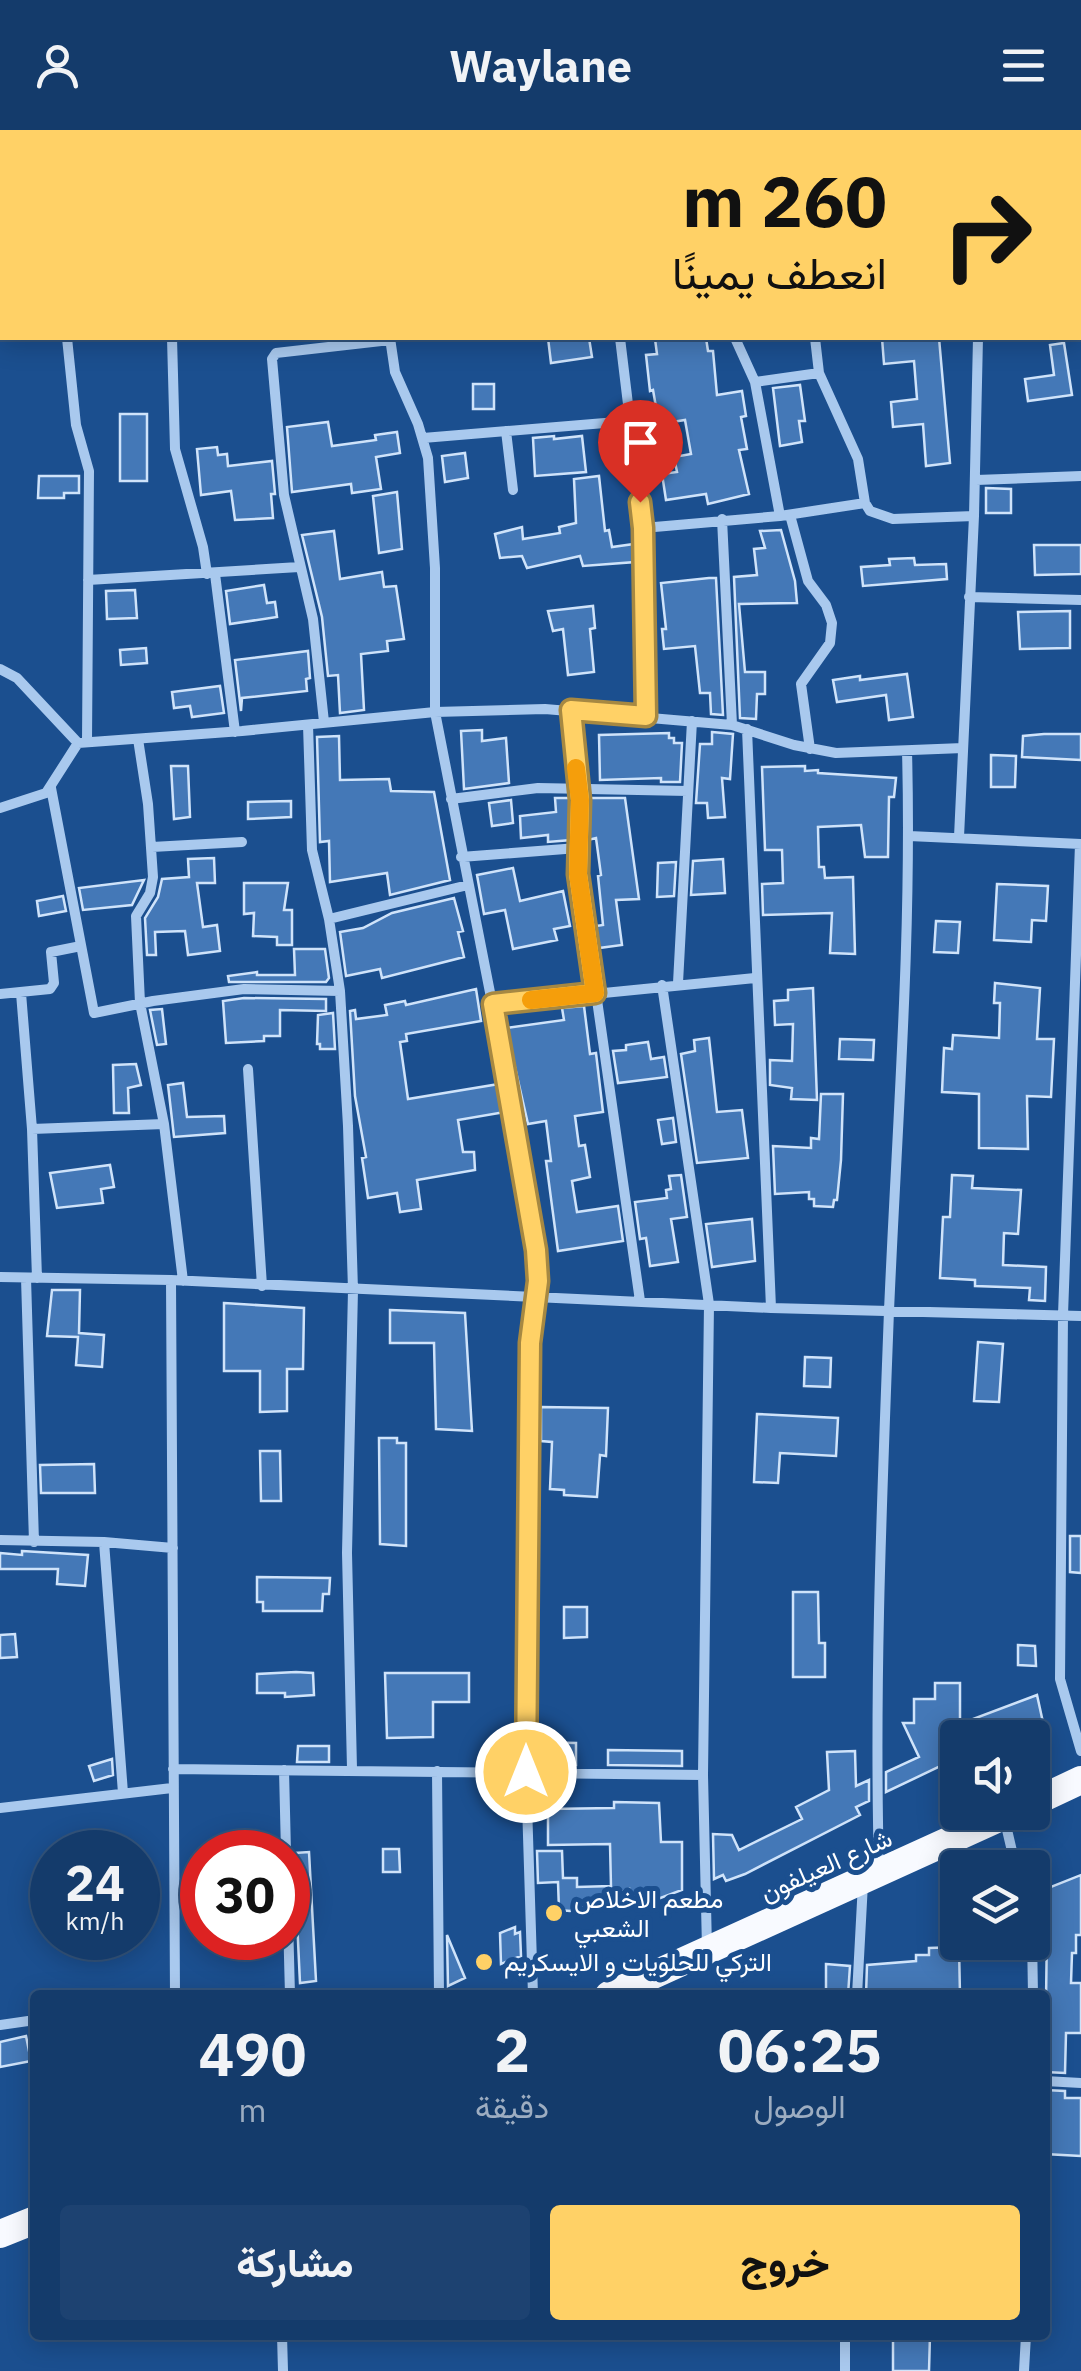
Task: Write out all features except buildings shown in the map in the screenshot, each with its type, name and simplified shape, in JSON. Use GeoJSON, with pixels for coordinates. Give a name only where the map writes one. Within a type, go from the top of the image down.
{"type":"FeatureCollection","features":[{"type":"Feature","properties":{"kind":"highway"},"geometry":{"type":"LineString","coordinates":[[1050,1795],[1081,1780]]}},
{"type":"Feature","properties":{"kind":"highway","name":"شارع العيلفون"},"geometry":{"type":"LineString","coordinates":[[624,1990],[656,1980],[708,1951],[974,1830]]}},
{"type":"Feature","properties":{"kind":"highway"},"geometry":{"type":"LineString","coordinates":[[0,2234],[30,2222]]}},
{"type":"Feature","properties":{"kind":"street"},"geometry":{"type":"LineString","coordinates":[[0,808],[36,799],[51,788],[83,742],[89,472],[76,425],[68,340]]}},
{"type":"Feature","properties":{"kind":"street"},"geometry":{"type":"LineString","coordinates":[[172,340],[174,449],[211,574],[234,732]]}},
{"type":"Feature","properties":{"kind":"street"},"geometry":{"type":"LineString","coordinates":[[324,722],[312,619],[284,495],[273,354],[382,340]]}},
{"type":"Feature","properties":{"kind":"street"},"geometry":{"type":"LineString","coordinates":[[390,340],[395,372],[424,438],[434,533],[435,712],[493,1004],[536,1250],[537,1298],[530,1343],[526,1772],[532,1990]]}},
{"type":"Feature","properties":{"kind":"street"},"geometry":{"type":"LineString","coordinates":[[620,340],[643,528],[646,716]]}},
{"type":"Feature","properties":{"kind":"street"},"geometry":{"type":"LineString","coordinates":[[736,340],[754,382],[785,515],[808,581],[826,605],[832,624],[830,644],[801,684],[810,748]]}},
{"type":"Feature","properties":{"kind":"street"},"geometry":{"type":"LineString","coordinates":[[816,340],[819,373],[858,459],[870,511],[893,519],[974,516]]}},
{"type":"Feature","properties":{"kind":"street"},"geometry":{"type":"LineString","coordinates":[[959,838],[976,480],[978,340]]}},
{"type":"Feature","properties":{"kind":"street"},"geometry":{"type":"LineString","coordinates":[[754,382],[819,373]]}},
{"type":"Feature","properties":{"kind":"street"},"geometry":{"type":"LineString","coordinates":[[424,438],[629,421]]}},
{"type":"Feature","properties":{"kind":"street"},"geometry":{"type":"LineString","coordinates":[[506,431],[512,490]]}},
{"type":"Feature","properties":{"kind":"street"},"geometry":{"type":"LineString","coordinates":[[976,480],[1081,476]]}},
{"type":"Feature","properties":{"kind":"street"},"geometry":{"type":"LineString","coordinates":[[643,528],[785,515],[865,502]]}},
{"type":"Feature","properties":{"kind":"street"},"geometry":{"type":"LineString","coordinates":[[722,519],[732,726]]}},
{"type":"Feature","properties":{"kind":"street"},"geometry":{"type":"LineString","coordinates":[[88,580],[299,567]]}},
{"type":"Feature","properties":{"kind":"street"},"geometry":{"type":"LineString","coordinates":[[969,596],[1081,600]]}},
{"type":"Feature","properties":{"kind":"street"},"geometry":{"type":"LineString","coordinates":[[0,669],[17,678],[83,742],[435,712],[571,710],[732,726],[836,753],[963,748]]}},
{"type":"Feature","properties":{"kind":"street"},"geometry":{"type":"LineString","coordinates":[[571,710],[578,788],[578,874],[640,1301]]}},
{"type":"Feature","properties":{"kind":"street"},"geometry":{"type":"LineString","coordinates":[[678,983],[692,721]]}},
{"type":"Feature","properties":{"kind":"street"},"geometry":{"type":"LineString","coordinates":[[308,725],[312,850],[340,991],[353,1290],[347,1553],[352,1769]]}},
{"type":"Feature","properties":{"kind":"street"},"geometry":{"type":"LineString","coordinates":[[748,729],[770,1308]]}},
{"type":"Feature","properties":{"kind":"street"},"geometry":{"type":"LineString","coordinates":[[138,739],[152,846],[153,886],[136,916],[140,1003],[164,1124],[177,1280],[172,1769],[175,1990]]}},
{"type":"Feature","properties":{"kind":"street"},"geometry":{"type":"LineString","coordinates":[[858,1990],[871,1878],[876,1778],[889,1310],[909,836],[907,752]]}},
{"type":"Feature","properties":{"kind":"street"},"geometry":{"type":"LineString","coordinates":[[51,788],[94,1013],[244,989],[340,991]]}},
{"type":"Feature","properties":{"kind":"street"},"geometry":{"type":"LineString","coordinates":[[451,799],[528,789],[688,792]]}},
{"type":"Feature","properties":{"kind":"street"},"geometry":{"type":"LineString","coordinates":[[909,836],[1080,844],[1063,1315],[1060,1679],[1081,1751]]}},
{"type":"Feature","properties":{"kind":"street"},"geometry":{"type":"LineString","coordinates":[[152,846],[242,842]]}},
{"type":"Feature","properties":{"kind":"street"},"geometry":{"type":"LineString","coordinates":[[462,857],[578,848]]}},
{"type":"Feature","properties":{"kind":"street"},"geometry":{"type":"LineString","coordinates":[[328,919],[468,885]]}},
{"type":"Feature","properties":{"kind":"street"},"geometry":{"type":"LineString","coordinates":[[0,994],[50,989],[54,983],[51,952],[80,946]]}},
{"type":"Feature","properties":{"kind":"street"},"geometry":{"type":"LineString","coordinates":[[493,1004],[755,978]]}},
{"type":"Feature","properties":{"kind":"street"},"geometry":{"type":"LineString","coordinates":[[662,985],[709,1304],[703,1775],[708,1951]]}},
{"type":"Feature","properties":{"kind":"street"},"geometry":{"type":"LineString","coordinates":[[21,993],[32,1129],[34,1542]]}},
{"type":"Feature","properties":{"kind":"street"},"geometry":{"type":"LineString","coordinates":[[248,1069],[262,1286]]}},
{"type":"Feature","properties":{"kind":"street"},"geometry":{"type":"LineString","coordinates":[[32,1129],[164,1124]]}},
{"type":"Feature","properties":{"kind":"street"},"geometry":{"type":"LineString","coordinates":[[0,1277],[177,1280],[770,1308],[1081,1316]]}},
{"type":"Feature","properties":{"kind":"street"},"geometry":{"type":"LineString","coordinates":[[0,1540],[173,1548]]}},
{"type":"Feature","properties":{"kind":"street"},"geometry":{"type":"LineString","coordinates":[[104,1542],[123,1793]]}},
{"type":"Feature","properties":{"kind":"street"},"geometry":{"type":"LineString","coordinates":[[172,1769],[703,1775]]}},
{"type":"Feature","properties":{"kind":"street"},"geometry":{"type":"LineString","coordinates":[[284,1770],[285,1830]]}},
{"type":"Feature","properties":{"kind":"street"},"geometry":{"type":"LineString","coordinates":[[437,1771],[438,1990]]}},
{"type":"Feature","properties":{"kind":"street"},"geometry":{"type":"LineString","coordinates":[[0,1808],[172,1788]]}},
{"type":"Feature","properties":{"kind":"street"},"geometry":{"type":"LineString","coordinates":[[289,1960],[290,1990]]}},
{"type":"Feature","properties":{"kind":"street"},"geometry":{"type":"LineString","coordinates":[[1032,1960],[1033,1990]]}},
{"type":"Feature","properties":{"kind":"street"},"geometry":{"type":"LineString","coordinates":[[0,2025],[30,2021]]}},
{"type":"Feature","properties":{"kind":"street"},"geometry":{"type":"LineString","coordinates":[[1050,2081],[1081,2083]]}},
{"type":"Feature","properties":{"kind":"street"},"geometry":{"type":"LineString","coordinates":[[282,2340],[283,2371]]}},
{"type":"Feature","properties":{"kind":"street"},"geometry":{"type":"LineString","coordinates":[[845,2371],[846,2340]]}},
{"type":"Feature","properties":{"kind":"street"},"geometry":{"type":"LineString","coordinates":[[1024,2371],[1026,2340]]}},
{"type":"Feature","properties":{"kind":"slow traffic"},"geometry":{"type":"LineString","coordinates":[[531,1000],[595,993],[578,874],[580,800],[576,768]]}},
{"type":"Feature","properties":{"kind":"place","name":"مطعم الاخلاص الشعبي"},"geometry":{"type":"Point","coordinates":[554,1913]}},
{"type":"Feature","properties":{"kind":"place","name":"التركي للحلويات و الايسكريم"},"geometry":{"type":"Point","coordinates":[484,1962]}},
{"type":"Feature","properties":{"kind":"route"},"geometry":{"type":"LineString","coordinates":[[526,1772],[530,1343],[538,1281],[516,1125],[493,1004],[595,993],[578,874],[580,800],[571,710],[646,716],[640,502]]}}]}
